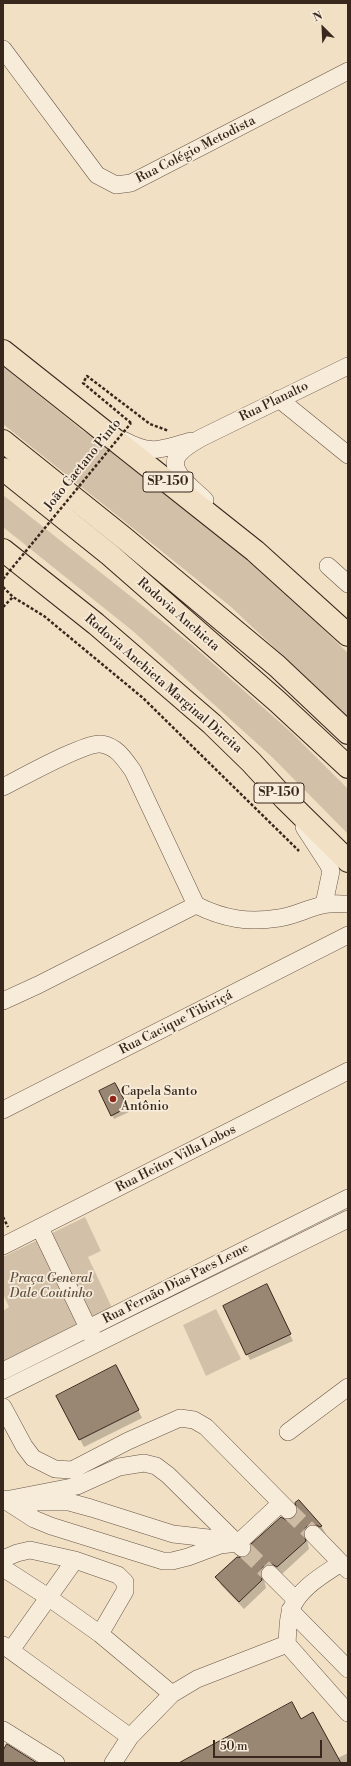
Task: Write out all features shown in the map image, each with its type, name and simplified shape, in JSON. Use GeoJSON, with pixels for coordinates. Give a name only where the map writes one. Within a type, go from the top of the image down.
{"type":"FeatureCollection","features":[{"type":"Feature","properties":{"kind":"highway","name":"SP-150"},"geometry":{"type":"LineString","coordinates":[[3,351],[255,551],[348,635]]}},
{"type":"Feature","properties":{"kind":"highway","name":"Rodovia Anchieta"},"geometry":{"type":"LineString","coordinates":[[3,441],[130,544],[276,666],[348,733]]}},
{"type":"Feature","properties":{"kind":"highway","name":"Rodovia Anchieta"},"geometry":{"type":"LineString","coordinates":[[3,469],[110,555],[278,702],[348,767]]}},
{"type":"Feature","properties":{"kind":"highway","name":"Rodovia Anchieta Marginal Direita"},"geometry":{"type":"LineString","coordinates":[[3,550],[96,624],[212,724],[348,861]]}},
{"type":"Feature","properties":{"kind":"street","name":"Rua Colégio Metodista"},"geometry":{"type":"LineString","coordinates":[[3,50],[97,175],[116,185],[131,183],[348,72]]}},
{"type":"Feature","properties":{"kind":"street","name":"Rua Planalto"},"geometry":{"type":"LineString","coordinates":[[255,551],[179,474],[175,466],[176,459],[180,452],[201,438],[348,366]]}},
{"type":"Feature","properties":{"kind":"street"},"geometry":{"type":"LineString","coordinates":[[279,399],[348,455]]}},
{"type":"Feature","properties":{"kind":"street","name":"Rua Planalto"},"geometry":{"type":"LineString","coordinates":[[94,424],[129,443],[154,451],[201,438]]}},
{"type":"Feature","properties":{"kind":"street"},"geometry":{"type":"LineString","coordinates":[[328,566],[348,584]]}},
{"type":"Feature","properties":{"kind":"street"},"geometry":{"type":"LineString","coordinates":[[3,787],[81,748],[101,744],[118,751],[133,771],[196,905],[213,914],[232,919],[252,920],[280,918],[324,904],[348,904]]}},
{"type":"Feature","properties":{"kind":"street"},"geometry":{"type":"LineString","coordinates":[[285,799],[328,864],[331,876],[324,904]]}},
{"type":"Feature","properties":{"kind":"street"},"geometry":{"type":"LineString","coordinates":[[3,1001],[196,905]]}},
{"type":"Feature","properties":{"kind":"street","name":"Rua Cacique Tibiriçá"},"geometry":{"type":"LineString","coordinates":[[3,1110],[348,935]]}},
{"type":"Feature","properties":{"kind":"street","name":"Rua Heitor Villa Lobos"},"geometry":{"type":"LineString","coordinates":[[3,1246],[348,1071]]}},
{"type":"Feature","properties":{"kind":"street","name":"Rua Fernão Dias Paes Leme"},"geometry":{"type":"LineString","coordinates":[[3,1370],[348,1198]]}},
{"type":"Feature","properties":{"kind":"street","name":"Rua Fernão Dias Paes Leme"},"geometry":{"type":"LineString","coordinates":[[3,1390],[348,1219]]}},
{"type":"Feature","properties":{"kind":"street"},"geometry":{"type":"LineString","coordinates":[[40,1228],[96,1344]]}},
{"type":"Feature","properties":{"kind":"street"},"geometry":{"type":"LineString","coordinates":[[288,1432],[348,1387]]}},
{"type":"Feature","properties":{"kind":"street"},"geometry":{"type":"LineString","coordinates":[[3,1407],[24,1446],[33,1458],[55,1469],[72,1470],[128,1441],[180,1418],[194,1420],[206,1427],[284,1506],[241,1546],[220,1545],[188,1557],[172,1561],[163,1561],[51,1526],[34,1519],[4,1500]]}},
{"type":"Feature","properties":{"kind":"street"},"geometry":{"type":"LineString","coordinates":[[4,1500],[77,1486],[120,1467],[144,1463],[156,1466],[168,1475],[241,1546]]}},
{"type":"Feature","properties":{"kind":"street"},"geometry":{"type":"LineString","coordinates":[[4,1500],[68,1502],[173,1534],[215,1538],[241,1546]]}},
{"type":"Feature","properties":{"kind":"street"},"geometry":{"type":"LineString","coordinates":[[287,1644],[293,1605],[318,1578],[345,1567],[312,1534]]}},
{"type":"Feature","properties":{"kind":"street"},"geometry":{"type":"LineString","coordinates":[[3,1559],[17,1553],[30,1550],[75,1560],[118,1575],[125,1582],[125,1591],[100,1634]]}},
{"type":"Feature","properties":{"kind":"street"},"geometry":{"type":"LineString","coordinates":[[75,1560],[48,1597],[7,1648],[130,1738]]}},
{"type":"Feature","properties":{"kind":"street"},"geometry":{"type":"LineString","coordinates":[[3,1568],[48,1597],[100,1634],[172,1694]]}},
{"type":"Feature","properties":{"kind":"street"},"geometry":{"type":"LineString","coordinates":[[270,1574],[293,1605],[348,1669]]}},
{"type":"Feature","properties":{"kind":"street"},"geometry":{"type":"LineString","coordinates":[[113,1763],[130,1738],[172,1694],[197,1679],[287,1644]]}},
{"type":"Feature","properties":{"kind":"street"},"geometry":{"type":"LineString","coordinates":[[287,1644],[348,1713]]}},
{"type":"Feature","properties":{"kind":"street"},"geometry":{"type":"LineString","coordinates":[[3,1730],[56,1763]]}},
{"type":"Feature","properties":{"kind":"path","name":"João Caetano Pinto"},"geometry":{"type":"LineString","coordinates":[[3,579],[131,423],[83,383],[87,376],[150,424]]}},
{"type":"Feature","properties":{"kind":"path"},"geometry":{"type":"LineString","coordinates":[[3,587],[13,597],[44,616],[143,698],[301,852]]}},
{"type":"Feature","properties":{"kind":"path"},"geometry":{"type":"LineString","coordinates":[[3,607],[13,597]]}},
{"type":"Feature","properties":{"kind":"green space"},"geometry":{"type":"Polygon","coordinates":[[[3,366],[83,431],[94,437],[122,461],[210,528],[286,593],[348,653],[348,717],[230,606],[3,424],[3,366]]]}},
{"type":"Feature","properties":{"kind":"green space"},"geometry":{"type":"Polygon","coordinates":[[[3,495],[192,645],[292,733],[348,789],[348,834],[273,758],[134,632],[3,527],[3,495]]]}},
{"type":"Feature","properties":{"kind":"green space","name":"Praça General Dale Coutinho"},"geometry":{"type":"Polygon","coordinates":[[[85,1217],[101,1251],[88,1257],[113,1310],[3,1364],[3,1311],[9,1307],[3,1294],[3,1257],[85,1217]]]}},
{"type":"Feature","properties":{"kind":"green space"},"geometry":{"type":"Polygon","coordinates":[[[216,1309],[241,1359],[206,1376],[183,1325],[216,1309]]]}},
{"type":"Feature","properties":{"kind":"building","name":"Capela Santo Antônio"},"geometry":{"type":"Polygon","coordinates":[[[115,1083],[128,1107],[111,1116],[99,1091],[115,1083]]]}},
{"type":"Feature","properties":{"kind":"building"},"geometry":{"type":"Polygon","coordinates":[[[267,1284],[291,1334],[246,1355],[223,1306],[267,1284]]]}},
{"type":"Feature","properties":{"kind":"building"},"geometry":{"type":"Polygon","coordinates":[[[116,1365],[139,1410],[79,1440],[56,1396],[116,1365]]]}},
{"type":"Feature","properties":{"kind":"building"},"geometry":{"type":"Polygon","coordinates":[[[299,1500],[322,1526],[320,1527],[311,1524],[306,1527],[303,1532],[306,1541],[277,1567],[272,1564],[263,1567],[260,1572],[262,1580],[239,1602],[215,1577],[237,1557],[244,1558],[249,1555],[252,1550],[251,1544],[281,1517],[286,1520],[295,1517],[298,1512],[295,1503],[299,1500]]]}},
{"type":"Feature","properties":{"kind":"building"},"geometry":{"type":"Polygon","coordinates":[[[292,1702],[301,1719],[313,1712],[341,1763],[179,1763],[292,1702]]]}},
{"type":"Feature","properties":{"kind":"building"},"geometry":{"type":"Polygon","coordinates":[[[7,1744],[37,1763],[3,1763],[3,1751],[7,1744]]]}},
{"type":"Feature","properties":{"kind":"tunnel"},"geometry":{"type":"LineString","coordinates":[[288,1510],[313,1534]]}},
{"type":"Feature","properties":{"kind":"tunnel"},"geometry":{"type":"LineString","coordinates":[[245,1550],[270,1574]]}},
{"type":"Feature","properties":{"kind":"place","name":"Capela Santo Antônio"},"geometry":{"type":"Point","coordinates":[113,1099]}}]}
